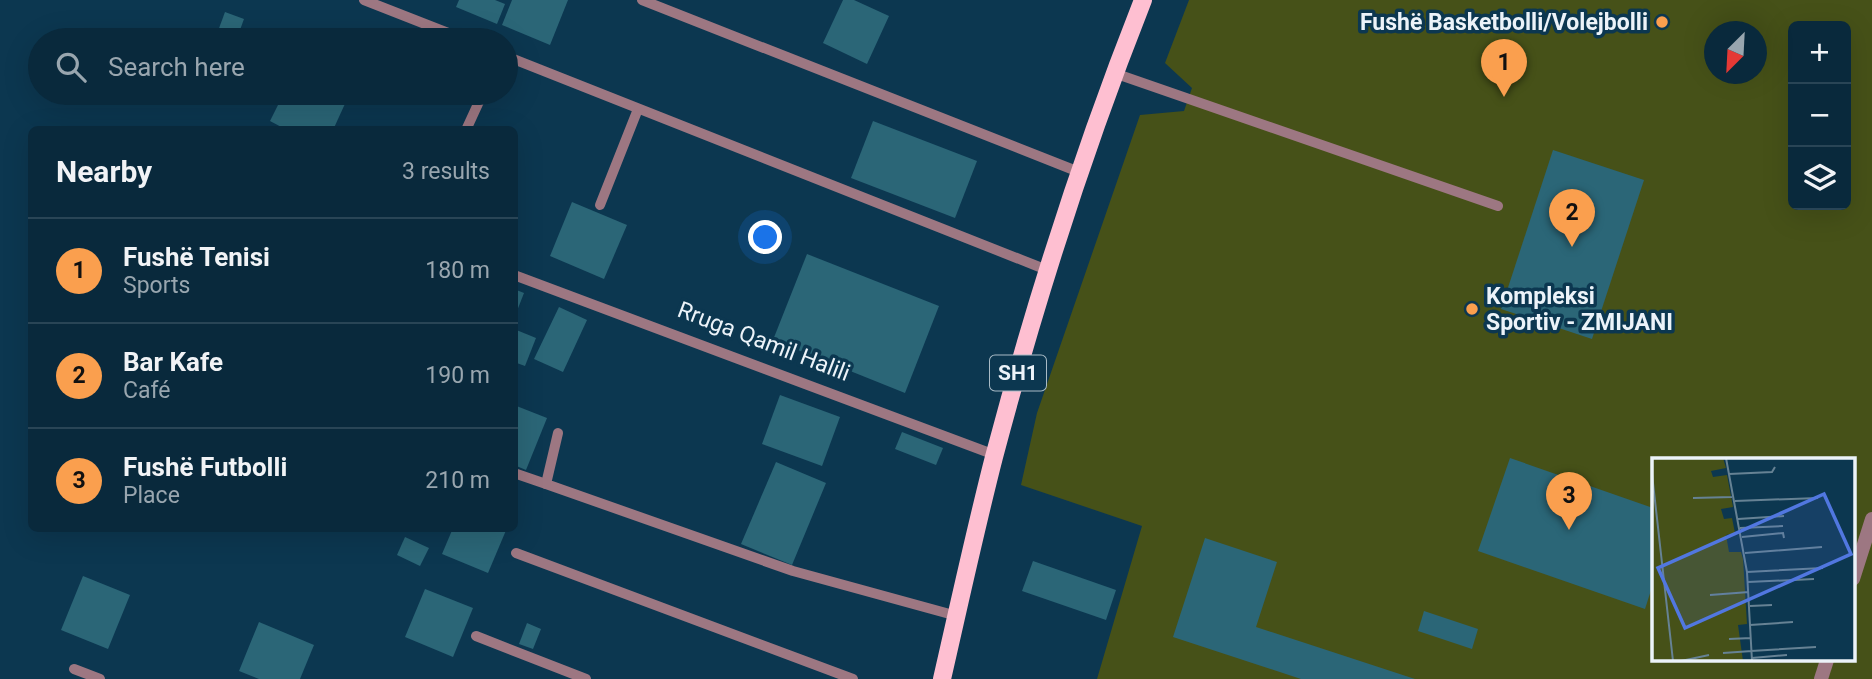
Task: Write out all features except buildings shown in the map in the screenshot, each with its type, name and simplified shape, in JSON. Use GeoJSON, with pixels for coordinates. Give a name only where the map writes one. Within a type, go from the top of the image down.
{"type":"FeatureCollection","features":[{"type":"Feature","properties":{"kind":"main road","name":"SH1"},"geometry":{"type":"LineString","coordinates":[[942,679],[995,455],[1047,271],[1079,172],[1143,0]]}},
{"type":"Feature","properties":{"kind":"street"},"geometry":{"type":"LineString","coordinates":[[1854,576],[1872,519]]}},
{"type":"Feature","properties":{"kind":"street"},"geometry":{"type":"LineString","coordinates":[[1821,679],[1826,662]]}},
{"type":"Feature","properties":{"kind":"lane"},"geometry":{"type":"LineString","coordinates":[[364,0],[435,28]]}},
{"type":"Feature","properties":{"kind":"lane"},"geometry":{"type":"LineString","coordinates":[[642,0],[1079,172]]}},
{"type":"Feature","properties":{"kind":"lane"},"geometry":{"type":"LineString","coordinates":[[518,61],[1047,271]]}},
{"type":"Feature","properties":{"kind":"lane"},"geometry":{"type":"LineString","coordinates":[[1114,74],[1498,206]]}},
{"type":"Feature","properties":{"kind":"lane"},"geometry":{"type":"LineString","coordinates":[[468,126],[477,105]]}},
{"type":"Feature","properties":{"kind":"lane"},"geometry":{"type":"LineString","coordinates":[[600,205],[639,109]]}},
{"type":"Feature","properties":{"kind":"lane","name":"Rruga Qamil Halili"},"geometry":{"type":"LineString","coordinates":[[518,276],[995,455]]}},
{"type":"Feature","properties":{"kind":"lane"},"geometry":{"type":"LineString","coordinates":[[546,484],[558,433]]}},
{"type":"Feature","properties":{"kind":"lane"},"geometry":{"type":"LineString","coordinates":[[518,474],[793,571],[957,616]]}},
{"type":"Feature","properties":{"kind":"lane"},"geometry":{"type":"LineString","coordinates":[[516,552],[853,679]]}},
{"type":"Feature","properties":{"kind":"lane"},"geometry":{"type":"LineString","coordinates":[[476,636],[586,679]]}},
{"type":"Feature","properties":{"kind":"lane"},"geometry":{"type":"LineString","coordinates":[[74,669],[100,679]]}},
{"type":"Feature","properties":{"kind":"green space","name":"Kompleksi Sportiv - ZMIJANI"},"geometry":{"type":"Polygon","coordinates":[[[1189,0],[1872,0],[1872,679],[1097,679],[1142,526],[1021,485],[1037,413],[1140,115],[1184,111],[1192,88],[1165,63],[1189,0]]]}},
{"type":"Feature","properties":{"kind":"place","name":"Fushë Basketbolli/Volejbolli"},"geometry":{"type":"Point","coordinates":[1662,22]}},
{"type":"Feature","properties":{"kind":"place","name":"Fushë Tenisi"},"geometry":{"type":"Point","coordinates":[1504,97]}},
{"type":"Feature","properties":{"kind":"place","name":"Bar Kafe"},"geometry":{"type":"Point","coordinates":[1572,247]}},
{"type":"Feature","properties":{"kind":"place","name":"Kompleksi Sportiv - ZMIJANI"},"geometry":{"type":"Point","coordinates":[1472,309]}},
{"type":"Feature","properties":{"kind":"place","name":"Fushë Futbolli"},"geometry":{"type":"Point","coordinates":[1569,530]}}]}
